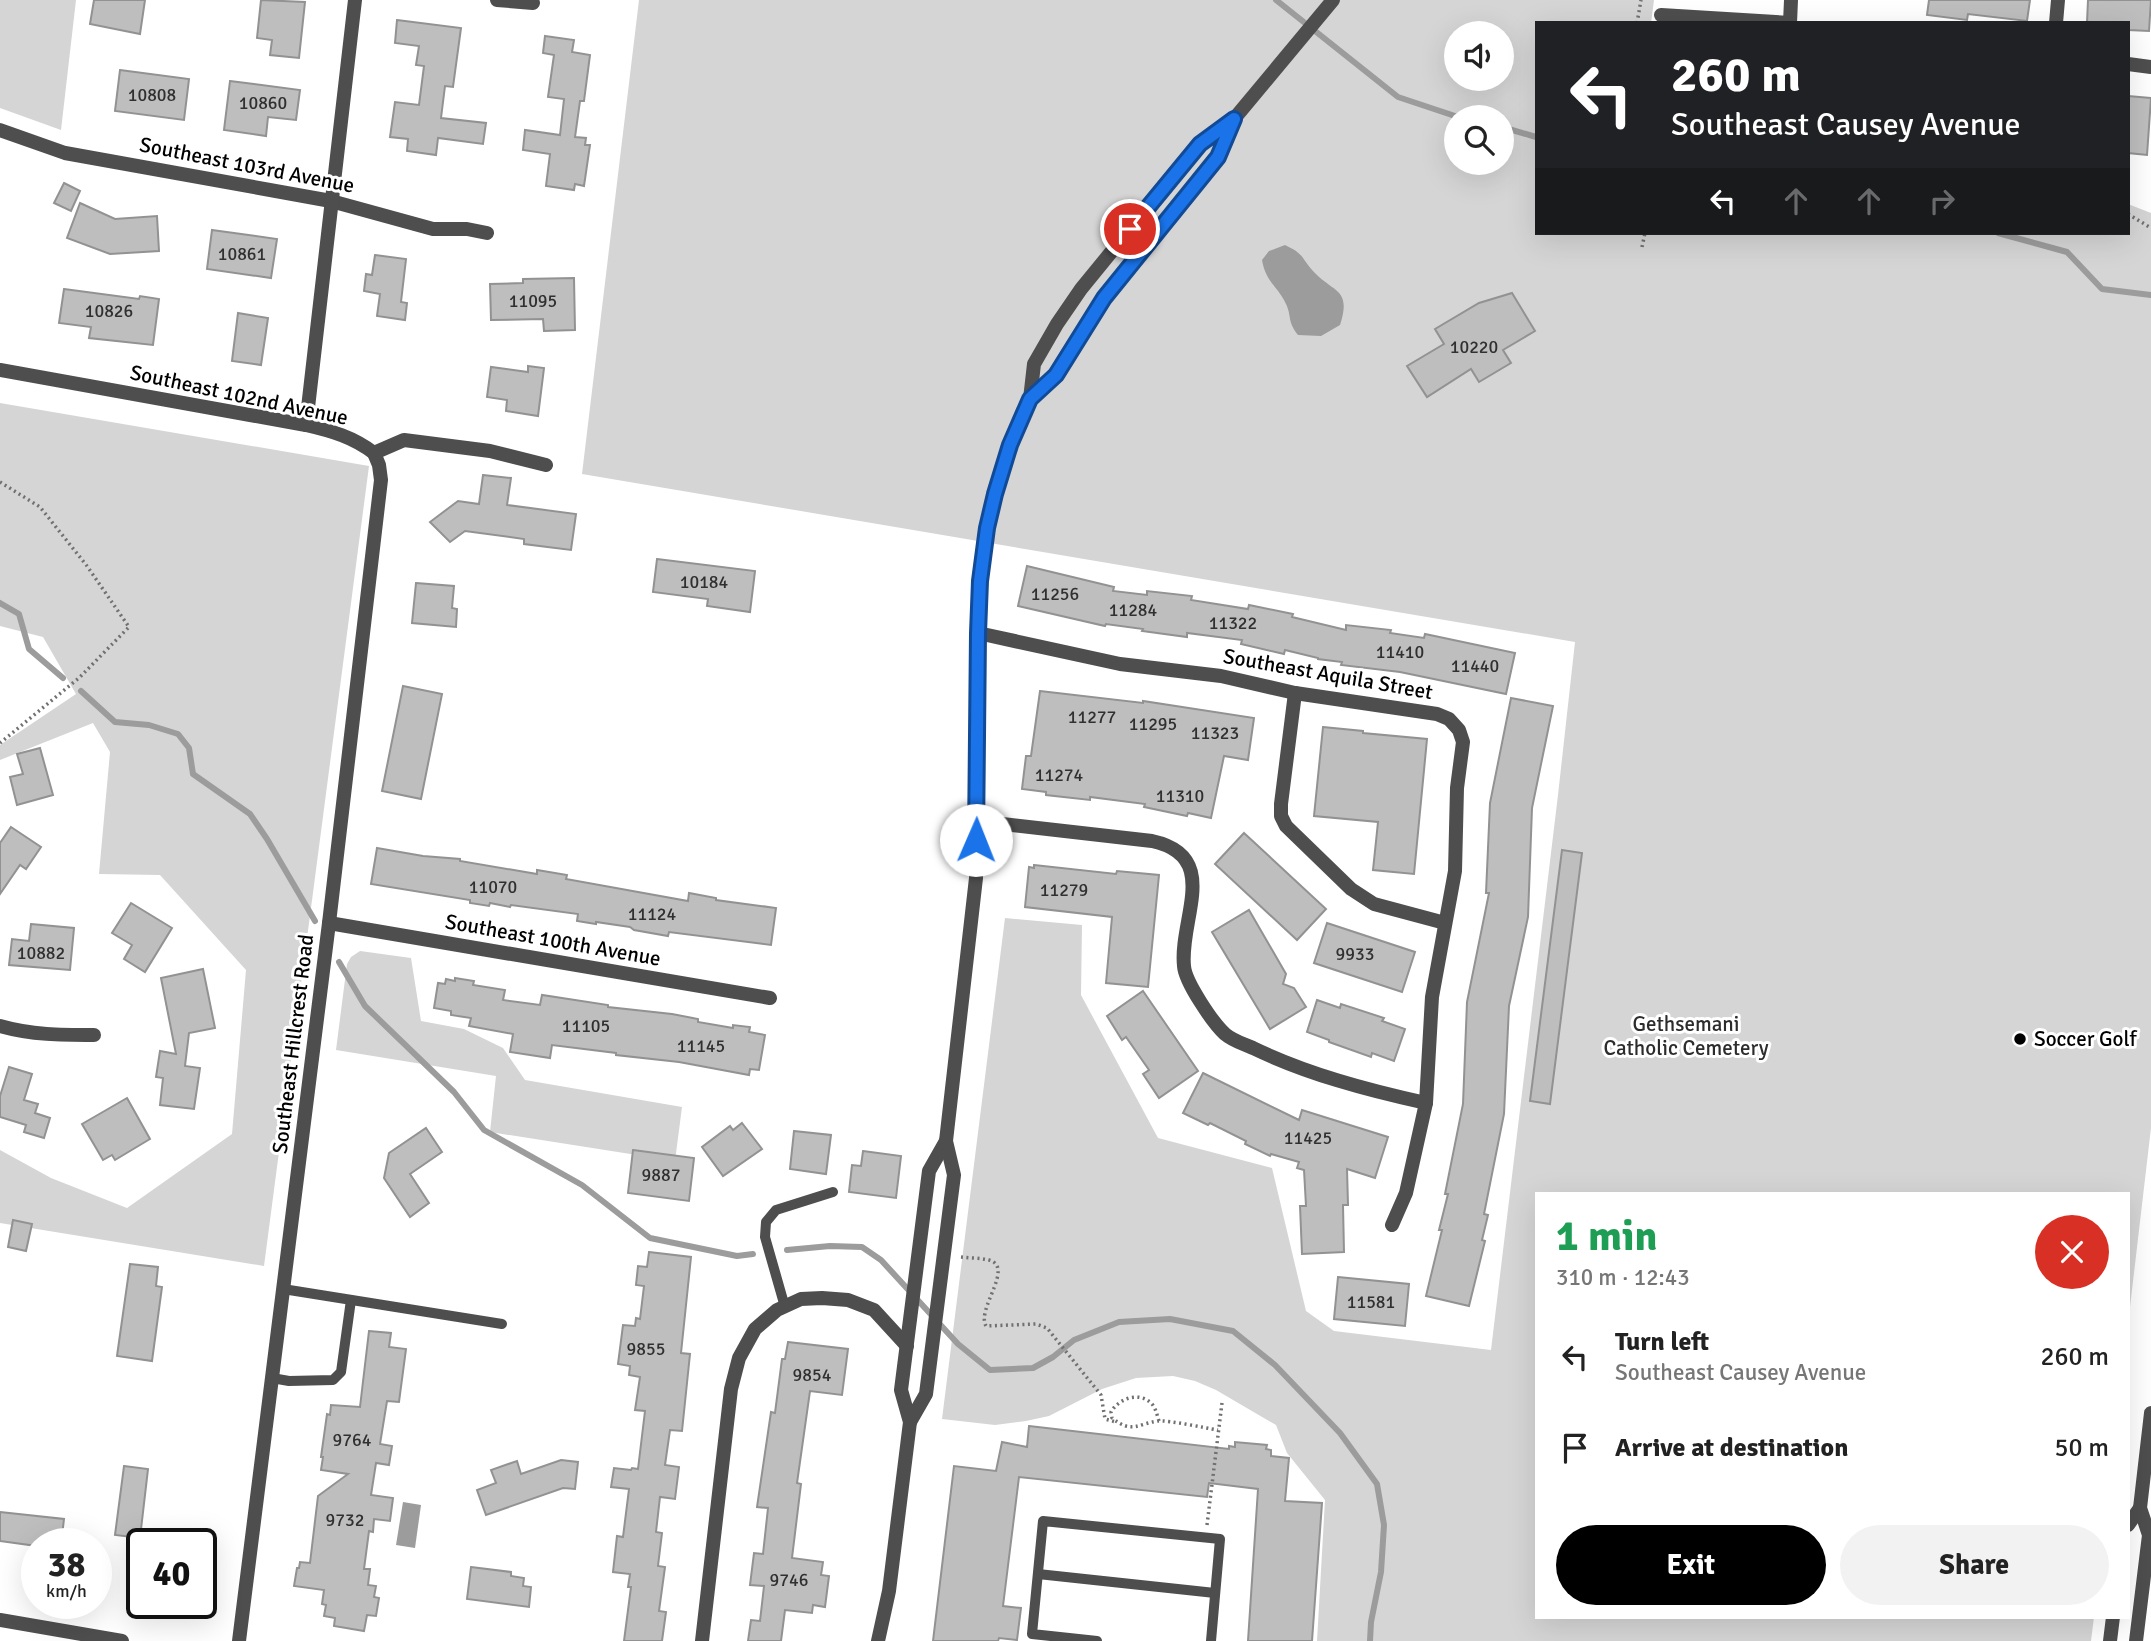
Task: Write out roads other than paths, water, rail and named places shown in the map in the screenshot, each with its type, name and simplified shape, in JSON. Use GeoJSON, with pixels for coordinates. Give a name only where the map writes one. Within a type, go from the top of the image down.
{"type":"FeatureCollection","features":[{"type":"Feature","properties":{"kind":"street"},"geometry":{"type":"LineString","coordinates":[[306,425],[355,0]]}},
{"type":"Feature","properties":{"kind":"street"},"geometry":{"type":"LineString","coordinates":[[497,0],[533,3]]}},
{"type":"Feature","properties":{"kind":"street"},"geometry":{"type":"LineString","coordinates":[[909,1422],[926,1394],[954,1175],[946,1141],[976,878],[981,566],[992,505],[1010,445],[1030,399],[1034,363],[1081,289],[1200,144],[1234,119],[1333,0]]}},
{"type":"Feature","properties":{"kind":"street"},"geometry":{"type":"LineString","coordinates":[[1790,21],[1791,0]]}},
{"type":"Feature","properties":{"kind":"street"},"geometry":{"type":"LineString","coordinates":[[2056,21],[2058,0]]}},
{"type":"Feature","properties":{"kind":"street"},"geometry":{"type":"LineString","coordinates":[[1661,15],[1758,21]]}},
{"type":"Feature","properties":{"kind":"street"},"geometry":{"type":"LineString","coordinates":[[2130,64],[2151,67]]}},
{"type":"Feature","properties":{"kind":"street"},"geometry":{"type":"LineString","coordinates":[[1030,399],[1056,375],[1104,298],[1218,157],[1234,119]]}},
{"type":"Feature","properties":{"kind":"street","name":"Southeast 103rd Avenue"},"geometry":{"type":"LineString","coordinates":[[0,130],[65,153],[331,201],[433,229],[467,229],[487,233]]}},
{"type":"Feature","properties":{"kind":"street","name":"Southeast 102nd Avenue"},"geometry":{"type":"LineString","coordinates":[[0,370],[306,425],[337,432],[361,443],[374,453]]}},
{"type":"Feature","properties":{"kind":"street"},"geometry":{"type":"LineString","coordinates":[[374,453],[404,440],[491,451],[546,465]]}},
{"type":"Feature","properties":{"kind":"street","name":"Southeast Hillcrest Road"},"geometry":{"type":"LineString","coordinates":[[239,1641],[329,923],[381,480],[374,453]]}},
{"type":"Feature","properties":{"kind":"street","name":"Southeast Aquila Street"},"geometry":{"type":"LineString","coordinates":[[978,633],[1121,664],[1221,676],[1295,693],[1437,713],[1449,719],[1459,730],[1463,754],[1457,788],[1455,871],[1432,997],[1426,1103],[1406,1193],[1392,1225]]}},
{"type":"Feature","properties":{"kind":"street"},"geometry":{"type":"LineString","coordinates":[[1295,693],[1281,804],[1281,816],[1286,826],[1362,897],[1374,904],[1445,923]]}},
{"type":"Feature","properties":{"kind":"street"},"geometry":{"type":"LineString","coordinates":[[977,821],[1152,841],[1178,850],[1186,858],[1193,881],[1184,970],[1196,994],[1224,1033],[1284,1063],[1426,1103]]}},
{"type":"Feature","properties":{"kind":"street","name":"Southeast 100th Avenue"},"geometry":{"type":"LineString","coordinates":[[329,923],[770,998]]}},
{"type":"Feature","properties":{"kind":"street"},"geometry":{"type":"LineString","coordinates":[[0,1026],[55,1035],[94,1035]]}},
{"type":"Feature","properties":{"kind":"street"},"geometry":{"type":"LineString","coordinates":[[878,1641],[890,1591],[909,1422],[901,1390],[929,1171],[946,1141]]}},
{"type":"Feature","properties":{"kind":"street"},"geometry":{"type":"LineString","coordinates":[[702,1641],[731,1389],[739,1358],[755,1329],[777,1310],[801,1299],[848,1300],[874,1310],[907,1346]]}},
{"type":"Feature","properties":{"kind":"street"},"geometry":{"type":"LineString","coordinates":[[2136,1641],[2149,1535],[2140,1508],[2151,1413]]}},
{"type":"Feature","properties":{"kind":"street"},"geometry":{"type":"LineString","coordinates":[[2130,1522],[2140,1508]]}},
{"type":"Feature","properties":{"kind":"street"},"geometry":{"type":"LineString","coordinates":[[2110,1641],[2113,1619]]}},
{"type":"Feature","properties":{"kind":"street"},"geometry":{"type":"LineString","coordinates":[[0,1620],[122,1641]]}},
{"type":"Feature","properties":{"kind":"lane"},"geometry":{"type":"LineString","coordinates":[[785,1307],[765,1237],[766,1222],[776,1210],[834,1192]]}},
{"type":"Feature","properties":{"kind":"lane"},"geometry":{"type":"LineString","coordinates":[[283,1289],[502,1324]]}},
{"type":"Feature","properties":{"kind":"lane"},"geometry":{"type":"LineString","coordinates":[[272,1378],[289,1381],[333,1380],[341,1372],[351,1300]]}},
{"type":"Feature","properties":{"kind":"lane"},"geometry":{"type":"LineString","coordinates":[[1097,1641],[1031,1634],[1043,1521],[1220,1539],[1212,1641]]}},
{"type":"Feature","properties":{"kind":"lane"},"geometry":{"type":"LineString","coordinates":[[1038,1574],[1216,1593]]}},
{"type":"Feature","properties":{"kind":"waterway"},"geometry":{"type":"LineString","coordinates":[[1276,0],[1398,97],[1444,112]]}},
{"type":"Feature","properties":{"kind":"waterway"},"geometry":{"type":"LineString","coordinates":[[1514,131],[1535,137]]}},
{"type":"Feature","properties":{"kind":"waterway"},"geometry":{"type":"LineString","coordinates":[[2005,235],[2067,252],[2102,289],[2151,295]]}},
{"type":"Feature","properties":{"kind":"waterway"},"geometry":{"type":"LineString","coordinates":[[0,603],[19,614],[29,649],[63,678]]}},
{"type":"Feature","properties":{"kind":"waterway"},"geometry":{"type":"LineString","coordinates":[[81,691],[115,722],[149,725],[178,734],[189,748],[193,774],[250,814],[315,921]]}},
{"type":"Feature","properties":{"kind":"waterway"},"geometry":{"type":"LineString","coordinates":[[339,962],[365,1006],[454,1092],[484,1130],[582,1185],[650,1238],[737,1256],[753,1254]]}},
{"type":"Feature","properties":{"kind":"waterway"},"geometry":{"type":"LineString","coordinates":[[787,1250],[830,1246],[862,1247],[881,1260],[958,1344],[990,1370],[1033,1368],[1053,1357],[1074,1340],[1119,1322],[1170,1319],[1233,1331],[1275,1365],[1340,1433],[1377,1484],[1384,1525],[1381,1572],[1370,1641]]}},
{"type":"Feature","properties":{"kind":"place","name":"Soccer Golf"},"geometry":{"type":"Point","coordinates":[2020,1039]}},
{"type":"Feature","properties":{"kind":"park label","name":"Gethsemani Catholic Cemetery"},"geometry":{"type":"Point","coordinates":[1686,1036]}}]}
